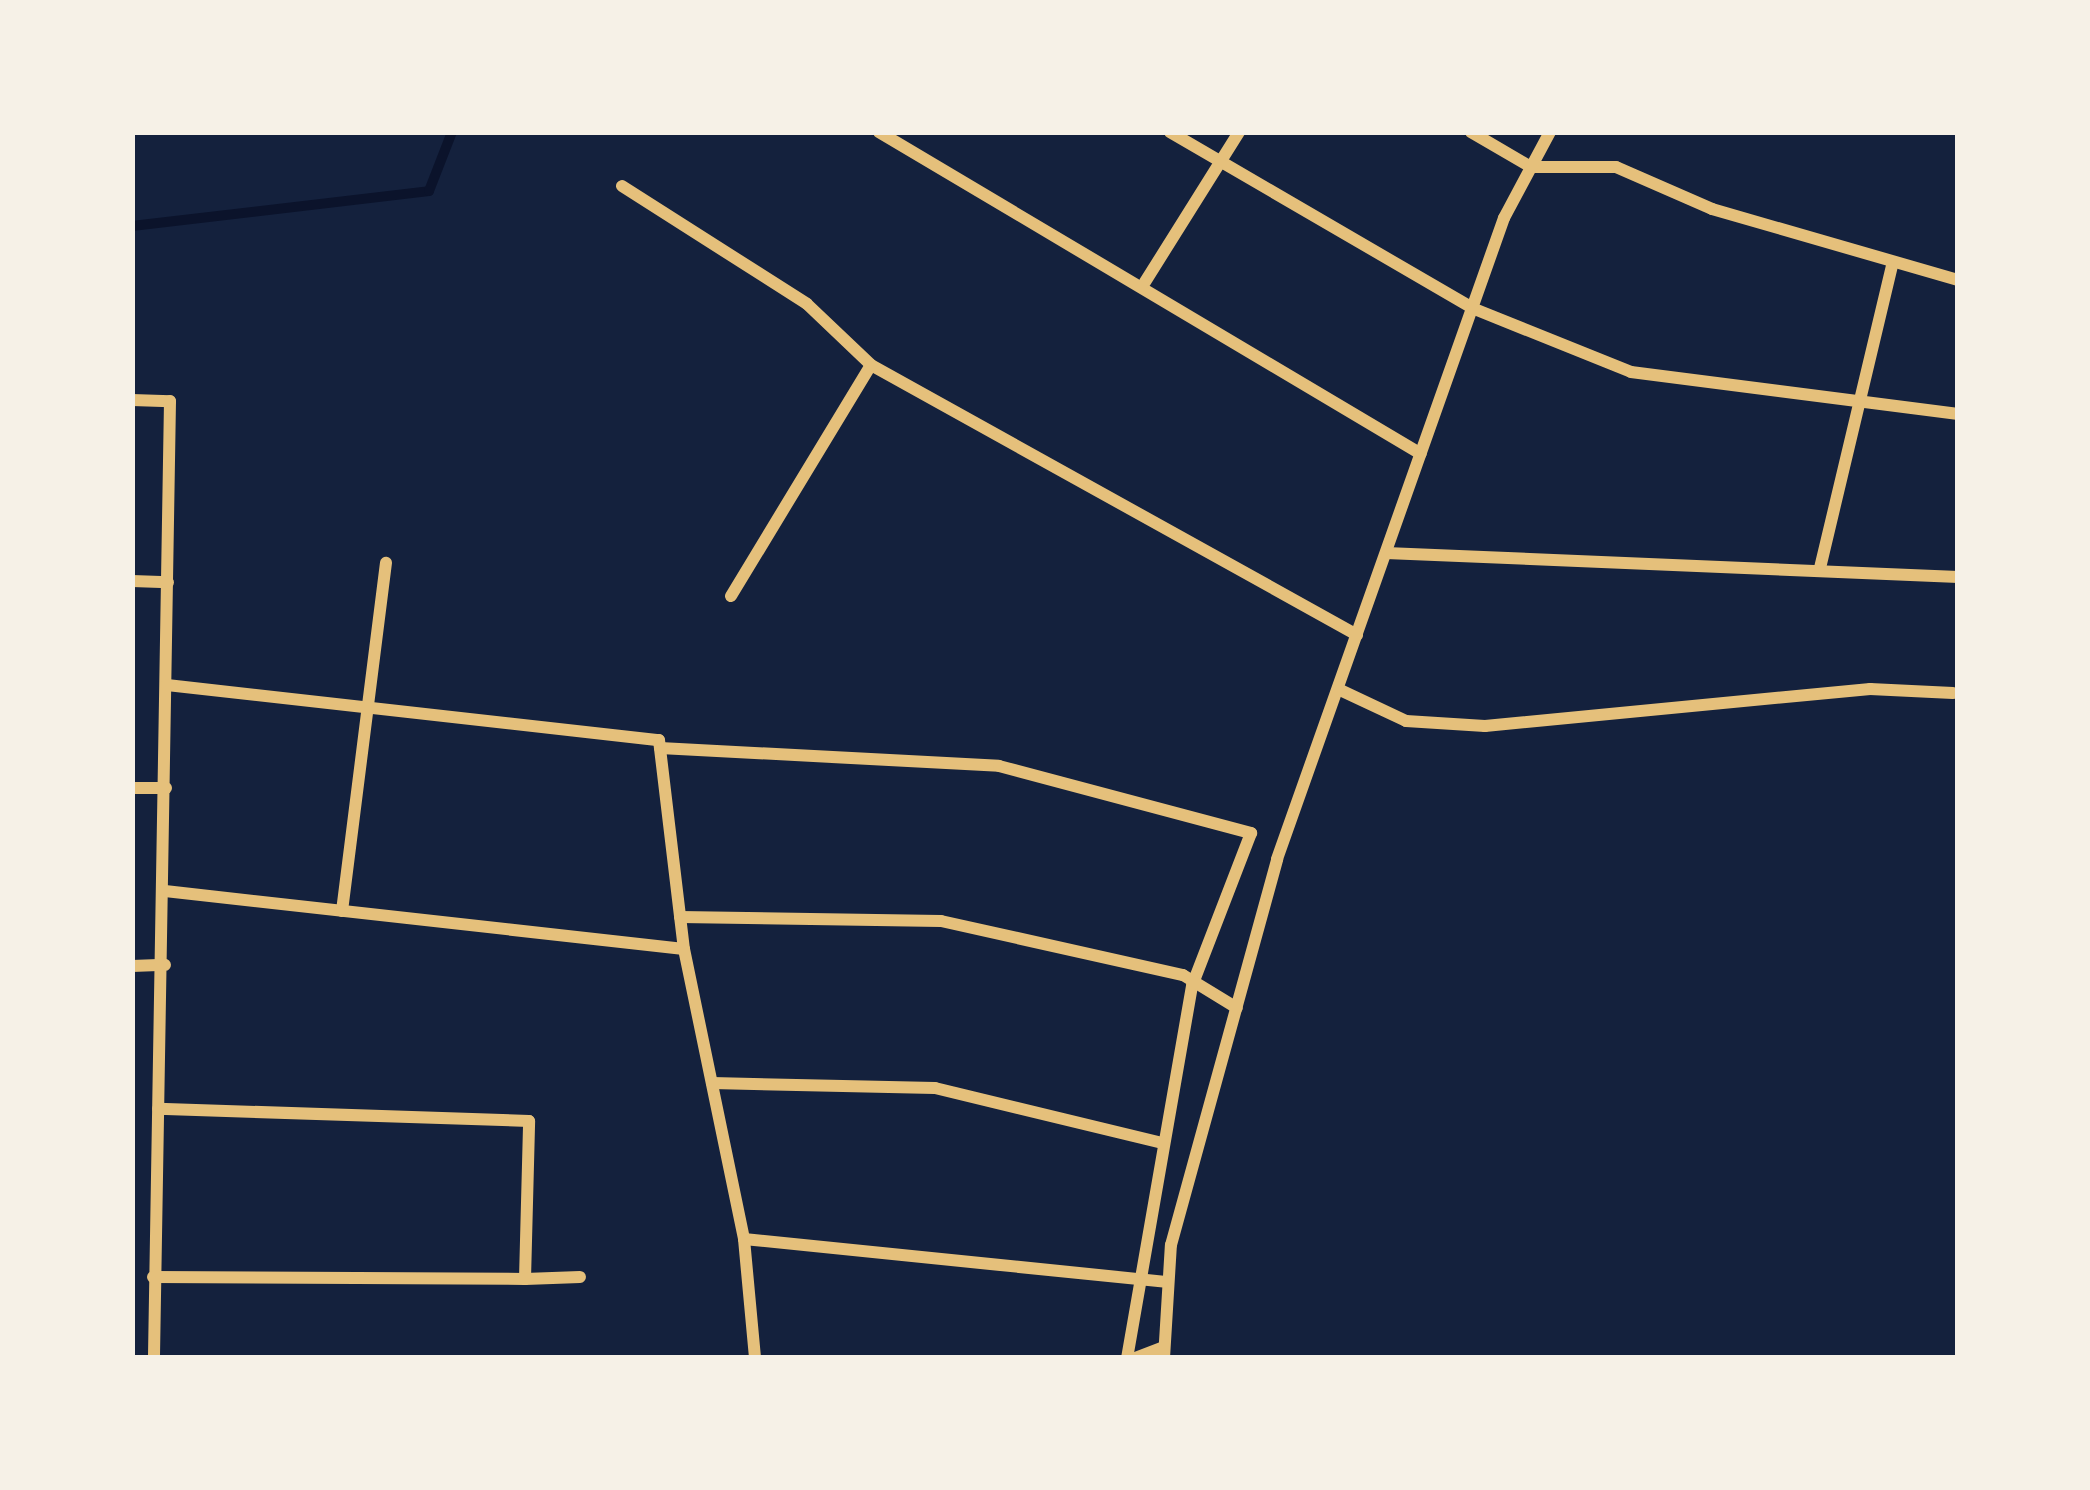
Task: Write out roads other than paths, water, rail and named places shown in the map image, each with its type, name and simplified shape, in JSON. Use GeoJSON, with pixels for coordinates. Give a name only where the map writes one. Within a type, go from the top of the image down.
{"type":"FeatureCollection","features":[{"type":"Feature","properties":{"kind":"street"},"geometry":{"type":"LineString","coordinates":[[879,132],[1112,273],[1145,282],[1420,454]]}},
{"type":"Feature","properties":{"kind":"street"},"geometry":{"type":"LineString","coordinates":[[1170,132],[1472,308],[1631,372],[1958,414]]}},
{"type":"Feature","properties":{"kind":"street"},"geometry":{"type":"LineString","coordinates":[[1145,282],[1239,132]]}},
{"type":"Feature","properties":{"kind":"street"},"geometry":{"type":"LineString","coordinates":[[1471,132],[1532,167],[1616,167],[1892,265],[1958,280]]}},
{"type":"Feature","properties":{"kind":"street"},"geometry":{"type":"LineString","coordinates":[[167,685],[660,748],[999,766],[1251,833],[1192,986],[1138,1279],[1131,1358],[1163,1352],[1166,1282],[1238,1008],[1338,689],[1472,308],[1550,132]]}},
{"type":"Feature","properties":{"kind":"street"},"geometry":{"type":"LineString","coordinates":[[622,186],[807,304],[872,364],[1357,634]]}},
{"type":"Feature","properties":{"kind":"street"},"geometry":{"type":"LineString","coordinates":[[1820,568],[1853,404],[1892,265]]}},
{"type":"Feature","properties":{"kind":"street"},"geometry":{"type":"LineString","coordinates":[[731,596],[872,364]]}},
{"type":"Feature","properties":{"kind":"street"},"geometry":{"type":"LineString","coordinates":[[132,400],[170,401],[165,965],[152,1246],[154,1358]]}},
{"type":"Feature","properties":{"kind":"street"},"geometry":{"type":"LineString","coordinates":[[1386,553],[1820,568],[1958,578]]}},
{"type":"Feature","properties":{"kind":"street"},"geometry":{"type":"LineString","coordinates":[[342,911],[386,563]]}},
{"type":"Feature","properties":{"kind":"street"},"geometry":{"type":"LineString","coordinates":[[132,581],[168,582]]}},
{"type":"Feature","properties":{"kind":"street"},"geometry":{"type":"LineString","coordinates":[[1338,689],[1406,721],[1485,726],[1870,689],[1953,693]]}},
{"type":"Feature","properties":{"kind":"street"},"geometry":{"type":"LineString","coordinates":[[660,748],[684,949],[744,1239],[755,1358]]}},
{"type":"Feature","properties":{"kind":"street"},"geometry":{"type":"LineString","coordinates":[[132,788],[166,788]]}},
{"type":"Feature","properties":{"kind":"street"},"geometry":{"type":"LineString","coordinates":[[165,891],[684,949]]}},
{"type":"Feature","properties":{"kind":"street"},"geometry":{"type":"LineString","coordinates":[[680,917],[941,921],[1183,975],[1192,986],[1238,1008]]}},
{"type":"Feature","properties":{"kind":"street"},"geometry":{"type":"LineString","coordinates":[[132,966],[165,965]]}},
{"type":"Feature","properties":{"kind":"street"},"geometry":{"type":"LineString","coordinates":[[712,1083],[934,1088],[1163,1143]]}},
{"type":"Feature","properties":{"kind":"street"},"geometry":{"type":"LineString","coordinates":[[158,1109],[529,1121],[525,1279]]}},
{"type":"Feature","properties":{"kind":"street"},"geometry":{"type":"LineString","coordinates":[[744,1239],[1166,1282]]}},
{"type":"Feature","properties":{"kind":"street"},"geometry":{"type":"LineString","coordinates":[[132,1246],[152,1246]]}},
{"type":"Feature","properties":{"kind":"street"},"geometry":{"type":"LineString","coordinates":[[153,1277],[580,1277]]}},
{"type":"Feature","properties":{"kind":"waterway"},"geometry":{"type":"LineString","coordinates":[[132,226],[429,191],[452,132]]}}]}
